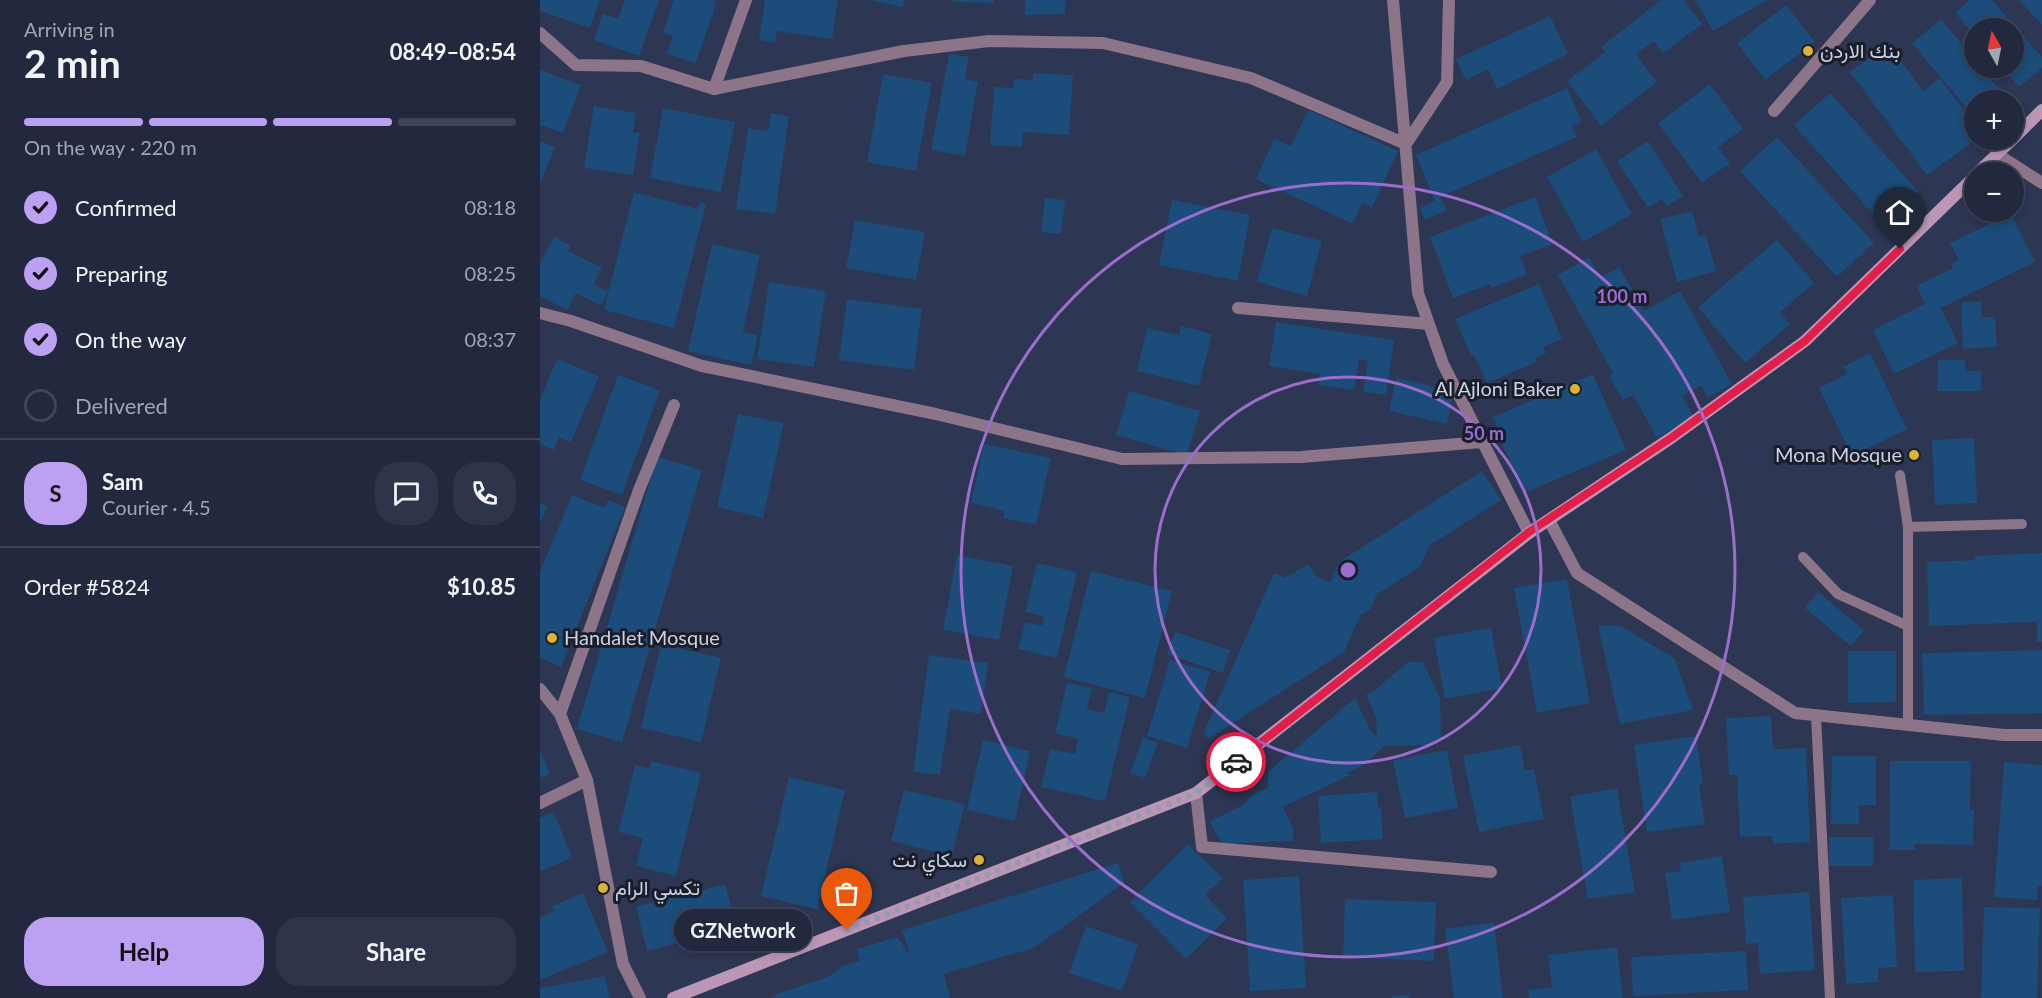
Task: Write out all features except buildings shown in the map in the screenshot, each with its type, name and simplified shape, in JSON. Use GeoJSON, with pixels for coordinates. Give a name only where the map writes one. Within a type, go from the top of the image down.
{"type":"FeatureCollection","features":[{"type":"Feature","properties":{"kind":"street"},"geometry":{"type":"LineString","coordinates":[[714,89],[746,0]]}},
{"type":"Feature","properties":{"kind":"street"},"geometry":{"type":"LineString","coordinates":[[1394,0],[1418,292],[1443,364],[1529,532]]}},
{"type":"Feature","properties":{"kind":"street"},"geometry":{"type":"LineString","coordinates":[[1406,144],[1447,82],[1449,0]]}},
{"type":"Feature","properties":{"kind":"street"},"geometry":{"type":"LineString","coordinates":[[1774,111],[1870,0]]}},
{"type":"Feature","properties":{"kind":"street"},"geometry":{"type":"LineString","coordinates":[[540,33],[576,65],[641,66],[714,89],[914,49],[988,40],[1103,43],[1251,78],[1406,144]]}},
{"type":"Feature","properties":{"kind":"street"},"geometry":{"type":"LineString","coordinates":[[2024,128],[2042,110]]}},
{"type":"Feature","properties":{"kind":"street"},"geometry":{"type":"LineString","coordinates":[[1989,162],[2001,150]]}},
{"type":"Feature","properties":{"kind":"street"},"geometry":{"type":"LineString","coordinates":[[1997,154],[2042,183]]}},
{"type":"Feature","properties":{"kind":"street"},"geometry":{"type":"LineString","coordinates":[[673,998],[1196,793],[1529,532],[1671,438],[1805,341],[1964,187]]}},
{"type":"Feature","properties":{"kind":"street"},"geometry":{"type":"LineString","coordinates":[[1238,308],[1429,324]]}},
{"type":"Feature","properties":{"kind":"street"},"geometry":{"type":"LineString","coordinates":[[540,313],[571,321],[702,366],[936,414],[1122,459],[1301,457],[1482,442]]}},
{"type":"Feature","properties":{"kind":"street"},"geometry":{"type":"LineString","coordinates":[[560,714],[639,490],[674,405]]}},
{"type":"Feature","properties":{"kind":"street"},"geometry":{"type":"LineString","coordinates":[[1549,520],[1577,573],[1795,713],[2004,735],[2042,735]]}},
{"type":"Feature","properties":{"kind":"street"},"geometry":{"type":"LineString","coordinates":[[540,689],[560,714],[587,780],[623,964],[640,998]]}},
{"type":"Feature","properties":{"kind":"street"},"geometry":{"type":"LineString","coordinates":[[540,803],[587,780]]}},
{"type":"Feature","properties":{"kind":"street"},"geometry":{"type":"LineString","coordinates":[[1196,793],[1202,847],[1491,872]]}},
{"type":"Feature","properties":{"kind":"lane"},"geometry":{"type":"LineString","coordinates":[[1900,475],[1908,527],[1908,725]]}},
{"type":"Feature","properties":{"kind":"lane"},"geometry":{"type":"LineString","coordinates":[[1908,527],[2022,524]]}},
{"type":"Feature","properties":{"kind":"lane"},"geometry":{"type":"LineString","coordinates":[[1803,557],[1838,594],[1908,626]]}},
{"type":"Feature","properties":{"kind":"lane"},"geometry":{"type":"LineString","coordinates":[[1816,716],[1830,998]]}},
{"type":"Feature","properties":{"kind":"way so far"},"geometry":{"type":"LineString","coordinates":[[847,930],[1196,793],[1236,762]]}},
{"type":"Feature","properties":{"kind":"place","name":"بنك الاردن"},"geometry":{"type":"Point","coordinates":[1808,51]}},
{"type":"Feature","properties":{"kind":"place","name":"Al Ajloni Baker"},"geometry":{"type":"Point","coordinates":[1575,389]}},
{"type":"Feature","properties":{"kind":"place","name":"Mona Mosque"},"geometry":{"type":"Point","coordinates":[1914,455]}},
{"type":"Feature","properties":{"kind":"place","name":"Handalet Mosque"},"geometry":{"type":"Point","coordinates":[552,638]}},
{"type":"Feature","properties":{"kind":"place","name":"سكاي نت"},"geometry":{"type":"Point","coordinates":[979,860]}},
{"type":"Feature","properties":{"kind":"place","name":"تكسي الرام"},"geometry":{"type":"Point","coordinates":[603,888]}},
{"type":"Feature","properties":{"kind":"place","name":"GZNetwork"},"geometry":{"type":"Point","coordinates":[847,930]}},
{"type":"Feature","properties":{"kind":"route"},"geometry":{"type":"LineString","coordinates":[[1236,762],[1529,532],[1671,438],[1805,341],[1900,249]]}}]}
